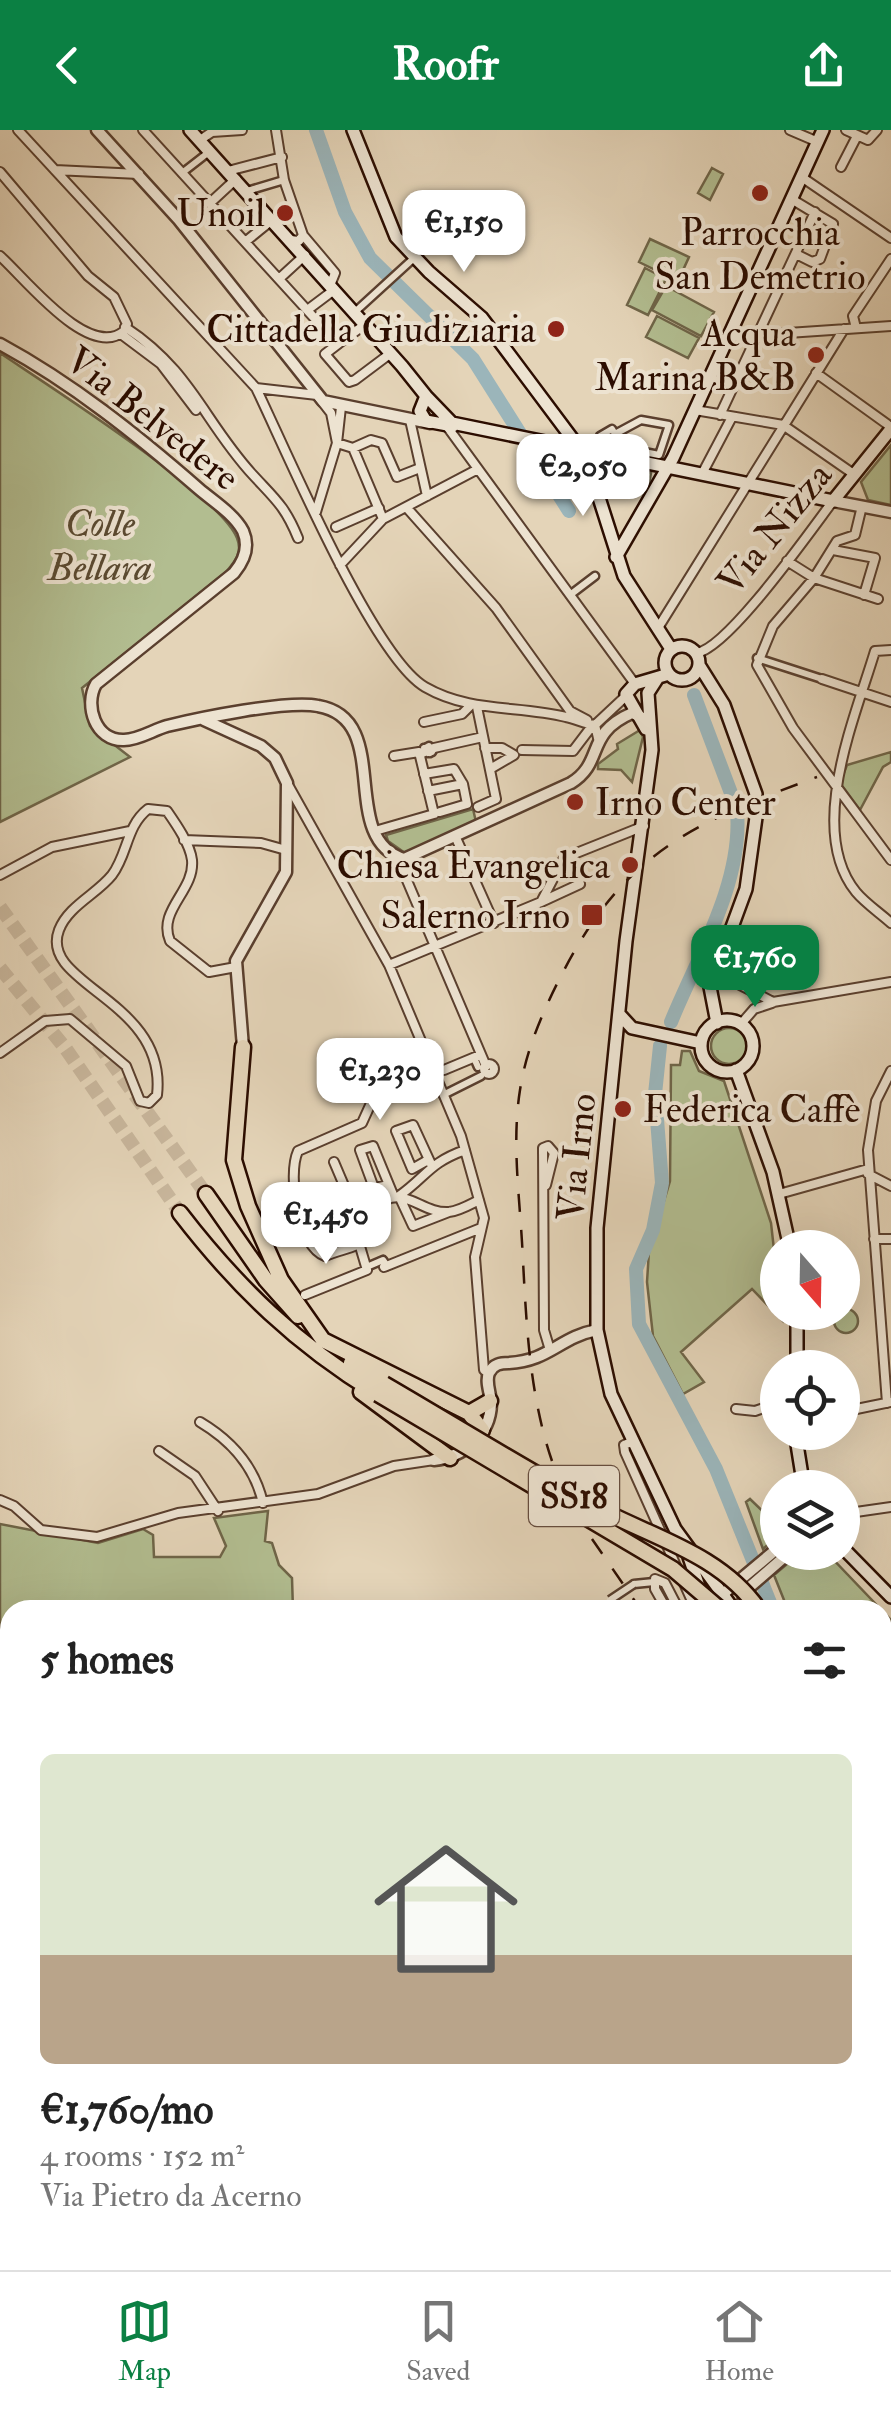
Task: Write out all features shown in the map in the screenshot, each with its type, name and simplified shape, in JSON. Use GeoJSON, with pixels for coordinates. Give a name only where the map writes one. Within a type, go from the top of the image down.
{"type":"FeatureCollection","features":[{"type":"Feature","properties":{"kind":"highway"},"geometry":{"type":"LineString","coordinates":[[243,1047],[233,1130],[237,1174],[274,1268],[323,1340],[469,1414],[482,1430]]}},
{"type":"Feature","properties":{"kind":"highway","name":"SS18"},"geometry":{"type":"LineString","coordinates":[[206,1194],[266,1280],[323,1340],[381,1389],[673,1569],[732,1592]]}},
{"type":"Feature","properties":{"kind":"highway","name":"SS18"},"geometry":{"type":"LineString","coordinates":[[180,1213],[232,1278],[298,1341],[587,1503],[694,1554],[729,1579],[749,1600]]}},
{"type":"Feature","properties":{"kind":"highway"},"geometry":{"type":"LineString","coordinates":[[298,1341],[317,1361],[396,1421],[436,1444],[442,1459]]}},
{"type":"Feature","properties":{"kind":"highway"},"geometry":{"type":"LineString","coordinates":[[469,1414],[490,1401]]}},
{"type":"Feature","properties":{"kind":"main road"},"geometry":{"type":"LineString","coordinates":[[190,130],[272,220],[296,238],[305,255],[451,424]]}},
{"type":"Feature","properties":{"kind":"main road"},"geometry":{"type":"LineString","coordinates":[[353,130],[386,219],[414,258],[482,318],[578,447],[590,468],[616,557],[671,650]]}},
{"type":"Feature","properties":{"kind":"main road"},"geometry":{"type":"LineString","coordinates":[[616,557],[671,462],[821,136]]}},
{"type":"Feature","properties":{"kind":"main road"},"geometry":{"type":"LineString","coordinates":[[426,396],[420,411],[430,423],[671,462],[833,500]]}},
{"type":"Feature","properties":{"kind":"main road"},"geometry":{"type":"LineString","coordinates":[[549,442],[565,440],[564,427]]}},
{"type":"Feature","properties":{"kind":"main road","name":"Via Nizza"},"geometry":{"type":"LineString","coordinates":[[833,500],[891,428]]}},
{"type":"Feature","properties":{"kind":"main road"},"geometry":{"type":"LineString","coordinates":[[590,468],[590,457],[601,452]]}},
{"type":"Feature","properties":{"kind":"main road"},"geometry":{"type":"LineString","coordinates":[[626,696],[651,679],[671,650],[681,646],[698,659],[724,705],[757,798],[746,889],[712,978],[711,999],[717,1022]]}},
{"type":"Feature","properties":{"kind":"main road"},"geometry":{"type":"LineString","coordinates":[[651,679],[687,679],[698,659]]}},
{"type":"Feature","properties":{"kind":"main road","name":"Via Irno"},"geometry":{"type":"LineString","coordinates":[[651,679],[648,696],[652,750],[597,1228],[597,1330],[605,1376],[688,1553],[711,1584],[732,1592]]}},
{"type":"Feature","properties":{"kind":"main road","name":"Via Irno"},"geometry":{"type":"LineString","coordinates":[[626,696],[642,718],[652,750]]}},
{"type":"Feature","properties":{"kind":"main road"},"geometry":{"type":"LineString","coordinates":[[620,1015],[632,1028],[702,1043]]}},
{"type":"Feature","properties":{"kind":"main road"},"geometry":{"type":"LineString","coordinates":[[717,1022],[741,1024],[750,1036],[752,1051],[736,1070]]}},
{"type":"Feature","properties":{"kind":"main road"},"geometry":{"type":"LineString","coordinates":[[717,1022],[702,1043],[704,1058],[714,1068],[736,1070]]}},
{"type":"Feature","properties":{"kind":"main road"},"geometry":{"type":"LineString","coordinates":[[618,1044],[632,1028]]}},
{"type":"Feature","properties":{"kind":"main road"},"geometry":{"type":"LineString","coordinates":[[736,1070],[780,1194],[787,1230]]}},
{"type":"Feature","properties":{"kind":"main road","name":"Via Irno"},"geometry":{"type":"LineString","coordinates":[[688,1553],[693,1578],[704,1600]]}},
{"type":"Feature","properties":{"kind":"main road"},"geometry":{"type":"LineString","coordinates":[[860,1565],[891,1597]]}},
{"type":"Feature","properties":{"kind":"street"},"geometry":{"type":"LineString","coordinates":[[18,130],[256,388],[340,566],[404,670],[424,686],[474,706],[566,716],[597,730]]}},
{"type":"Feature","properties":{"kind":"street"},"geometry":{"type":"LineString","coordinates":[[97,130],[138,174],[317,394],[331,414],[337,443]]}},
{"type":"Feature","properties":{"kind":"street"},"geometry":{"type":"LineString","coordinates":[[200,140],[212,132],[242,130]]}},
{"type":"Feature","properties":{"kind":"street"},"geometry":{"type":"LineString","coordinates":[[276,130],[296,238],[335,273],[333,286],[310,308]]}},
{"type":"Feature","properties":{"kind":"street"},"geometry":{"type":"LineString","coordinates":[[790,130],[821,136]]}},
{"type":"Feature","properties":{"kind":"street"},"geometry":{"type":"LineString","coordinates":[[846,130],[872,139],[877,130]]}},
{"type":"Feature","properties":{"kind":"street"},"geometry":{"type":"LineString","coordinates":[[148,132],[310,308],[338,344]]}},
{"type":"Feature","properties":{"kind":"street"},"geometry":{"type":"LineString","coordinates":[[841,167],[857,136]]}},
{"type":"Feature","properties":{"kind":"street"},"geometry":{"type":"LineString","coordinates":[[182,173],[210,151]]}},
{"type":"Feature","properties":{"kind":"street"},"geometry":{"type":"LineString","coordinates":[[210,203],[232,175],[282,157]]}},
{"type":"Feature","properties":{"kind":"street"},"geometry":{"type":"LineString","coordinates":[[55,170],[138,174]]}},
{"type":"Feature","properties":{"kind":"street"},"geometry":{"type":"LineString","coordinates":[[0,172],[88,276],[114,297],[123,331],[161,364],[196,410]]}},
{"type":"Feature","properties":{"kind":"street"},"geometry":{"type":"LineString","coordinates":[[803,178],[891,238]]}},
{"type":"Feature","properties":{"kind":"street"},"geometry":{"type":"LineString","coordinates":[[248,191],[284,180]]}},
{"type":"Feature","properties":{"kind":"street"},"geometry":{"type":"LineString","coordinates":[[794,200],[834,224],[820,259],[812,262],[796,254]]}},
{"type":"Feature","properties":{"kind":"street"},"geometry":{"type":"LineString","coordinates":[[720,415],[815,212]]}},
{"type":"Feature","properties":{"kind":"street"},"geometry":{"type":"LineString","coordinates":[[246,242],[272,220]]}},
{"type":"Feature","properties":{"kind":"street"},"geometry":{"type":"LineString","coordinates":[[280,278],[305,255]]}},
{"type":"Feature","properties":{"kind":"street"},"geometry":{"type":"LineString","coordinates":[[0,256],[68,321],[99,336],[123,331],[166,356],[252,474],[284,504],[298,538]]}},
{"type":"Feature","properties":{"kind":"street"},"geometry":{"type":"LineString","coordinates":[[356,311],[414,258]]}},
{"type":"Feature","properties":{"kind":"street"},"geometry":{"type":"LineString","coordinates":[[856,328],[852,316],[891,259]]}},
{"type":"Feature","properties":{"kind":"street"},"geometry":{"type":"LineString","coordinates":[[367,323],[326,354],[349,382],[391,352]]}},
{"type":"Feature","properties":{"kind":"street"},"geometry":{"type":"LineString","coordinates":[[730,337],[891,326]]}},
{"type":"Feature","properties":{"kind":"street"},"geometry":{"type":"LineString","coordinates":[[658,628],[844,329]]}},
{"type":"Feature","properties":{"kind":"street","name":"Via Belvedere"},"geometry":{"type":"LineString","coordinates":[[0,344],[86,399],[156,452],[242,530],[246,548],[234,573],[102,678],[90,697],[95,721],[121,740],[204,720],[296,705],[320,706],[339,714],[358,740],[376,832],[384,847],[397,858]]}},
{"type":"Feature","properties":{"kind":"street"},"geometry":{"type":"LineString","coordinates":[[816,372],[891,428]]}},
{"type":"Feature","properties":{"kind":"street"},"geometry":{"type":"LineString","coordinates":[[710,377],[732,386]]}},
{"type":"Feature","properties":{"kind":"street"},"geometry":{"type":"LineString","coordinates":[[256,388],[317,394],[341,407],[430,423]]}},
{"type":"Feature","properties":{"kind":"street"},"geometry":{"type":"LineString","coordinates":[[316,512],[337,443],[341,407]]}},
{"type":"Feature","properties":{"kind":"street"},"geometry":{"type":"LineString","coordinates":[[696,410],[782,425],[855,475]]}},
{"type":"Feature","properties":{"kind":"street"},"geometry":{"type":"LineString","coordinates":[[703,472],[732,417]]}},
{"type":"Feature","properties":{"kind":"street"},"geometry":{"type":"LineString","coordinates":[[337,443],[352,448],[372,440],[382,443],[396,477],[423,465],[410,420]]}},
{"type":"Feature","properties":{"kind":"street"},"geometry":{"type":"LineString","coordinates":[[660,455],[669,426],[641,420],[615,434],[612,429],[600,436],[604,444],[660,455],[671,462]]}},
{"type":"Feature","properties":{"kind":"street"},"geometry":{"type":"LineString","coordinates":[[451,424],[570,595],[651,679]]}},
{"type":"Feature","properties":{"kind":"street"},"geometry":{"type":"LineString","coordinates":[[352,448],[383,519]]}},
{"type":"Feature","properties":{"kind":"street"},"geometry":{"type":"LineString","coordinates":[[420,468],[428,496]]}},
{"type":"Feature","properties":{"kind":"street"},"geometry":{"type":"LineString","coordinates":[[340,566],[383,519],[478,468]]}},
{"type":"Feature","properties":{"kind":"street"},"geometry":{"type":"LineString","coordinates":[[833,500],[891,512]]}},
{"type":"Feature","properties":{"kind":"street","name":"Via Nizza"},"geometry":{"type":"LineString","coordinates":[[698,659],[729,632],[833,500]]}},
{"type":"Feature","properties":{"kind":"street"},"geometry":{"type":"LineString","coordinates":[[862,506],[855,535],[840,538],[814,578],[773,626],[757,658],[760,676],[833,776],[834,834],[850,881],[891,923]]}},
{"type":"Feature","properties":{"kind":"street"},"geometry":{"type":"LineString","coordinates":[[336,527],[379,508]]}},
{"type":"Feature","properties":{"kind":"street"},"geometry":{"type":"LineString","coordinates":[[407,508],[496,608],[570,710],[597,730]]}},
{"type":"Feature","properties":{"kind":"street"},"geometry":{"type":"LineString","coordinates":[[834,550],[875,558],[864,595]]}},
{"type":"Feature","properties":{"kind":"street"},"geometry":{"type":"LineString","coordinates":[[787,561],[814,578],[878,600]]}},
{"type":"Feature","properties":{"kind":"street"},"geometry":{"type":"LineString","coordinates":[[570,595],[595,576]]}},
{"type":"Feature","properties":{"kind":"street"},"geometry":{"type":"LineString","coordinates":[[833,776],[876,651],[886,649]]}},
{"type":"Feature","properties":{"kind":"street"},"geometry":{"type":"LineString","coordinates":[[757,658],[891,702]]}},
{"type":"Feature","properties":{"kind":"street"},"geometry":{"type":"LineString","coordinates":[[522,750],[572,751],[597,730],[626,696]]}},
{"type":"Feature","properties":{"kind":"street"},"geometry":{"type":"LineString","coordinates":[[424,722],[462,714],[474,706]]}},
{"type":"Feature","properties":{"kind":"street"},"geometry":{"type":"LineString","coordinates":[[474,706],[496,800],[478,807]]}},
{"type":"Feature","properties":{"kind":"street"},"geometry":{"type":"LineString","coordinates":[[597,730],[632,713],[642,718]]}},
{"type":"Feature","properties":{"kind":"street"},"geometry":{"type":"LineString","coordinates":[[204,720],[262,746],[276,758],[389,966],[443,1095],[480,1200],[484,1224],[480,1228],[385,1266],[383,1260],[305,1295]]}},
{"type":"Feature","properties":{"kind":"street"},"geometry":{"type":"LineString","coordinates":[[444,1070],[480,1062],[397,858],[409,859],[580,778],[589,766],[597,730]]}},
{"type":"Feature","properties":{"kind":"street"},"geometry":{"type":"LineString","coordinates":[[420,755],[426,753],[424,748],[427,753],[427,747],[432,752],[434,748],[483,736]]}},
{"type":"Feature","properties":{"kind":"street"},"geometry":{"type":"LineString","coordinates":[[485,748],[502,748],[514,755],[490,769]]}},
{"type":"Feature","properties":{"kind":"street"},"geometry":{"type":"LineString","coordinates":[[376,832],[432,816],[420,755],[416,751],[394,756]]}},
{"type":"Feature","properties":{"kind":"street"},"geometry":{"type":"LineString","coordinates":[[424,774],[454,768],[463,782],[467,804],[440,812]]}},
{"type":"Feature","properties":{"kind":"street"},"geometry":{"type":"LineString","coordinates":[[428,791],[463,782]]}},
{"type":"Feature","properties":{"kind":"street"},"geometry":{"type":"LineString","coordinates":[[243,1047],[236,967],[244,942],[283,880],[287,783]]}},
{"type":"Feature","properties":{"kind":"street"},"geometry":{"type":"LineString","coordinates":[[836,788],[891,860]]}},
{"type":"Feature","properties":{"kind":"street"},"geometry":{"type":"LineString","coordinates":[[836,802],[850,808]]}},
{"type":"Feature","properties":{"kind":"street"},"geometry":{"type":"LineString","coordinates":[[0,1053],[45,1021],[70,1019],[126,1066],[140,1101],[149,1102],[157,1095],[150,1043],[109,998],[72,975],[58,946],[63,922],[116,870],[130,831],[148,809],[162,808],[184,840],[192,860],[168,916],[167,933],[178,952],[200,968],[216,972],[236,967]]}},
{"type":"Feature","properties":{"kind":"street"},"geometry":{"type":"LineString","coordinates":[[542,902],[554,870],[572,854],[644,826]]}},
{"type":"Feature","properties":{"kind":"street"},"geometry":{"type":"LineString","coordinates":[[0,876],[52,847],[130,831]]}},
{"type":"Feature","properties":{"kind":"street"},"geometry":{"type":"LineString","coordinates":[[456,838],[494,923]]}},
{"type":"Feature","properties":{"kind":"street"},"geometry":{"type":"LineString","coordinates":[[184,840],[261,842],[286,850]]}},
{"type":"Feature","properties":{"kind":"street"},"geometry":{"type":"LineString","coordinates":[[389,966],[580,884],[572,854]]}},
{"type":"Feature","properties":{"kind":"street"},"geometry":{"type":"LineString","coordinates":[[712,978],[736,984],[773,1002]]}},
{"type":"Feature","properties":{"kind":"street"},"geometry":{"type":"LineString","coordinates":[[741,1024],[754,1009],[773,1002],[891,982]]}},
{"type":"Feature","properties":{"kind":"street"},"geometry":{"type":"LineString","coordinates":[[860,1408],[889,1402],[868,1171],[872,1115],[891,1071]]}},
{"type":"Feature","properties":{"kind":"street"},"geometry":{"type":"LineString","coordinates":[[443,1095],[481,1076]]}},
{"type":"Feature","properties":{"kind":"street"},"geometry":{"type":"LineString","coordinates":[[430,1162],[420,1180],[379,1204],[371,1234],[324,1256],[315,1251],[297,1212],[294,1156],[362,1123],[372,1100],[437,1080]]}},
{"type":"Feature","properties":{"kind":"street"},"geometry":{"type":"LineString","coordinates":[[430,1162],[413,1125],[399,1128],[396,1132],[412,1170],[464,1150]]}},
{"type":"Feature","properties":{"kind":"street"},"geometry":{"type":"LineString","coordinates":[[389,1186],[374,1188],[360,1150],[372,1146],[389,1186],[414,1226],[480,1200]]}},
{"type":"Feature","properties":{"kind":"street"},"geometry":{"type":"LineString","coordinates":[[334,1162],[354,1209],[373,1217]]}},
{"type":"Feature","properties":{"kind":"street"},"geometry":{"type":"LineString","coordinates":[[780,1194],[868,1171],[891,1186]]}},
{"type":"Feature","properties":{"kind":"street"},"geometry":{"type":"LineString","coordinates":[[546,1185],[544,1330],[550,1350]]}},
{"type":"Feature","properties":{"kind":"street"},"geometry":{"type":"LineString","coordinates":[[396,1197],[450,1212]]}},
{"type":"Feature","properties":{"kind":"street"},"geometry":{"type":"LineString","coordinates":[[480,1228],[475,1299],[484,1370],[489,1373]]}},
{"type":"Feature","properties":{"kind":"street"},"geometry":{"type":"LineString","coordinates":[[874,1240],[891,1239]]}},
{"type":"Feature","properties":{"kind":"street"},"geometry":{"type":"LineString","coordinates":[[358,1243],[369,1266]]}},
{"type":"Feature","properties":{"kind":"street"},"geometry":{"type":"LineString","coordinates":[[879,1308],[891,1307]]}},
{"type":"Feature","properties":{"kind":"street"},"geometry":{"type":"LineString","coordinates":[[0,1500],[41,1530],[97,1537],[178,1513],[218,1511],[318,1494],[394,1466],[465,1453],[482,1430],[490,1401],[489,1373],[500,1363],[531,1362],[597,1330]]}},
{"type":"Feature","properties":{"kind":"street"},"geometry":{"type":"LineString","coordinates":[[736,1409],[760,1409]]}},
{"type":"Feature","properties":{"kind":"street"},"geometry":{"type":"LineString","coordinates":[[200,1422],[241,1456],[257,1481],[263,1503]]}},
{"type":"Feature","properties":{"kind":"street"},"geometry":{"type":"LineString","coordinates":[[634,1440],[624,1445],[624,1452],[691,1600]]}},
{"type":"Feature","properties":{"kind":"street"},"geometry":{"type":"LineString","coordinates":[[159,1451],[195,1476],[218,1511]]}},
{"type":"Feature","properties":{"kind":"street"},"geometry":{"type":"LineString","coordinates":[[860,1511],[891,1507]]}},
{"type":"Feature","properties":{"kind":"street"},"geometry":{"type":"LineString","coordinates":[[732,1592],[760,1565]]}},
{"type":"Feature","properties":{"kind":"street"},"geometry":{"type":"LineString","coordinates":[[732,1592],[764,1570]]}},
{"type":"Feature","properties":{"kind":"street"},"geometry":{"type":"LineString","coordinates":[[608,1599],[634,1584],[659,1578],[674,1600]]}},
{"type":"Feature","properties":{"kind":"street"},"geometry":{"type":"LineString","coordinates":[[654,1582],[662,1600]]}},
{"type":"Feature","properties":{"kind":"green space"},"geometry":{"type":"Polygon","coordinates":[[[712,168],[723,174],[710,200],[698,193],[712,168]]]}},
{"type":"Feature","properties":{"kind":"green space"},"geometry":{"type":"Polygon","coordinates":[[[650,239],[689,257],[678,281],[639,262],[650,239]]]}},
{"type":"Feature","properties":{"kind":"green space"},"geometry":{"type":"Polygon","coordinates":[[[645,268],[666,279],[648,315],[627,305],[645,268]]]}},
{"type":"Feature","properties":{"kind":"green space"},"geometry":{"type":"Polygon","coordinates":[[[666,286],[714,312],[701,336],[652,310],[666,286]]]}},
{"type":"Feature","properties":{"kind":"green space"},"geometry":{"type":"Polygon","coordinates":[[[657,316],[699,338],[688,358],[646,337],[657,316]]]}},
{"type":"Feature","properties":{"kind":"green space","name":"Colle Bellara"},"geometry":{"type":"Polygon","coordinates":[[[0,353],[129,441],[199,495],[224,519],[237,538],[239,552],[226,572],[82,688],[90,726],[130,757],[0,822],[0,353]]]}},
{"type":"Feature","properties":{"kind":"green space"},"geometry":{"type":"Polygon","coordinates":[[[891,445],[891,505],[868,500],[861,482],[891,445]]]}},
{"type":"Feature","properties":{"kind":"green space"},"geometry":{"type":"Polygon","coordinates":[[[610,459],[651,473],[649,484],[647,478],[603,468],[610,459]]]}},
{"type":"Feature","properties":{"kind":"green space"},"geometry":{"type":"Polygon","coordinates":[[[640,730],[643,737],[632,782],[621,770],[598,769],[598,764],[618,749],[617,744],[640,730]]]}},
{"type":"Feature","properties":{"kind":"green space"},"geometry":{"type":"Polygon","coordinates":[[[891,752],[891,762],[883,767],[860,810],[840,783],[847,765],[891,752]]]}},
{"type":"Feature","properties":{"kind":"green space"},"geometry":{"type":"Polygon","coordinates":[[[473,809],[476,822],[405,853],[388,841],[386,835],[473,809]]]}},
{"type":"Feature","properties":{"kind":"green space"},"geometry":{"type":"Polygon","coordinates":[[[729,1028],[742,1033],[747,1046],[742,1059],[729,1064],[716,1059],[711,1046],[716,1033],[729,1028]]]}},
{"type":"Feature","properties":{"kind":"green space"},"geometry":{"type":"Polygon","coordinates":[[[682,1051],[690,1051],[699,1071],[724,1081],[772,1230],[760,1230],[760,1297],[752,1289],[681,1352],[704,1382],[683,1394],[653,1336],[647,1282],[649,1251],[670,1181],[671,1065],[680,1065],[682,1051]]]}},
{"type":"Feature","properties":{"kind":"green space"},"geometry":{"type":"Polygon","coordinates":[[[750,1499],[760,1509],[760,1541],[746,1502],[750,1499]]]}},
{"type":"Feature","properties":{"kind":"green space"},"geometry":{"type":"Polygon","coordinates":[[[268,1511],[265,1541],[272,1543],[279,1565],[292,1578],[293,1600],[0,1600],[0,1524],[98,1543],[143,1529],[153,1535],[154,1557],[220,1557],[226,1546],[214,1518],[268,1511]]]}},
{"type":"Feature","properties":{"kind":"green space"},"geometry":{"type":"Polygon","coordinates":[[[780,1570],[843,1570],[872,1600],[784,1600],[774,1575],[780,1570]]]}},
{"type":"Feature","properties":{"kind":"waterway"},"geometry":{"type":"LineString","coordinates":[[316,130],[345,212],[370,258],[473,359],[569,511]]}},
{"type":"Feature","properties":{"kind":"waterway"},"geometry":{"type":"LineString","coordinates":[[694,695],[734,801]]}},
{"type":"Feature","properties":{"kind":"waterway"},"geometry":{"type":"LineString","coordinates":[[671,1022],[726,893],[737,838],[737,811]]}},
{"type":"Feature","properties":{"kind":"waterway"},"geometry":{"type":"LineString","coordinates":[[660,1046],[655,1094],[662,1183],[653,1230],[636,1269],[639,1324],[716,1469],[769,1600]]}},
{"type":"Feature","properties":{"kind":"tunnel"},"geometry":{"type":"LineString","coordinates":[[0,907],[206,1194]]}},
{"type":"Feature","properties":{"kind":"tunnel"},"geometry":{"type":"LineString","coordinates":[[0,968],[66,1049],[180,1213]]}},
{"type":"Feature","properties":{"kind":"railway"},"geometry":{"type":"LineString","coordinates":[[552,1461],[538,1408],[530,1353],[517,1166],[520,1090],[536,1031],[585,934],[637,871],[698,827],[817,777]]}},
{"type":"Feature","properties":{"kind":"railway"},"geometry":{"type":"LineString","coordinates":[[592,1539],[634,1600]]}},
{"type":"Feature","properties":{"kind":"place","name":"Parrocchia San Demetrio"},"geometry":{"type":"Point","coordinates":[760,193]}},
{"type":"Feature","properties":{"kind":"place","name":"Unoil"},"geometry":{"type":"Point","coordinates":[285,213]}},
{"type":"Feature","properties":{"kind":"place","name":"Cittadella Giudiziaria"},"geometry":{"type":"Point","coordinates":[556,329]}},
{"type":"Feature","properties":{"kind":"place","name":"Acqua Marina B&B"},"geometry":{"type":"Point","coordinates":[816,355]}},
{"type":"Feature","properties":{"kind":"place","name":"Irno Center"},"geometry":{"type":"Point","coordinates":[575,802]}},
{"type":"Feature","properties":{"kind":"place","name":"Chiesa Evangelica"},"geometry":{"type":"Point","coordinates":[630,865]}},
{"type":"Feature","properties":{"kind":"place","name":"Salerno Irno"},"geometry":{"type":"Point","coordinates":[592,915]}},
{"type":"Feature","properties":{"kind":"place","name":"Federica Caffè"},"geometry":{"type":"Point","coordinates":[623,1109]}}]}
